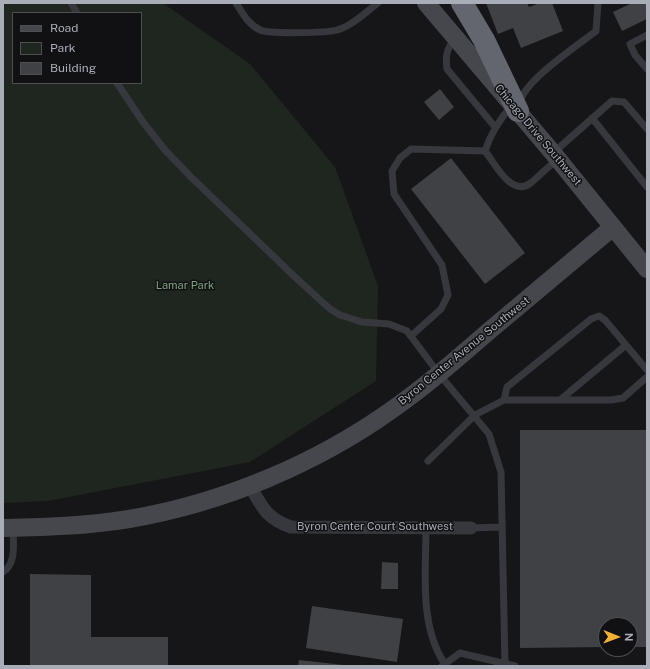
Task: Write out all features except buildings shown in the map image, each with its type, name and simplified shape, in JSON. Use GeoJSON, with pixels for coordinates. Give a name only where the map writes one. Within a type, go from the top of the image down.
{"type":"FeatureCollection","features":[{"type":"Feature","properties":{"kind":"highway"},"geometry":{"type":"LineString","coordinates":[[462,3],[484,40],[515,108]]}},
{"type":"Feature","properties":{"kind":"main road","name":"Chicago Drive Southwest"},"geometry":{"type":"LineString","coordinates":[[426,3],[556,156],[647,269]]}},
{"type":"Feature","properties":{"kind":"main road","name":"Byron Center Avenue Southwest"},"geometry":{"type":"LineString","coordinates":[[8,528],[79,525],[130,519],[211,499],[250,486],[306,461],[393,410],[613,227]]}},
{"type":"Feature","properties":{"kind":"street","name":"Byron Center Court Southwest"},"geometry":{"type":"LineString","coordinates":[[250,486],[268,515],[279,523],[291,527],[472,528]]}},
{"type":"Feature","properties":{"kind":"lane"},"geometry":{"type":"LineString","coordinates":[[72,3],[76,12]]}},
{"type":"Feature","properties":{"kind":"lane"},"geometry":{"type":"LineString","coordinates":[[236,3],[249,22],[262,31],[310,32],[337,30],[352,22],[378,3]]}},
{"type":"Feature","properties":{"kind":"lane"},"geometry":{"type":"LineString","coordinates":[[485,151],[490,135],[495,127],[515,108],[530,83],[596,30],[598,3]]}},
{"type":"Feature","properties":{"kind":"lane"},"geometry":{"type":"LineString","coordinates":[[647,35],[630,44],[635,56],[647,69]]}},
{"type":"Feature","properties":{"kind":"lane"},"geometry":{"type":"LineString","coordinates":[[455,37],[448,48],[445,57],[447,69],[495,127]]}},
{"type":"Feature","properties":{"kind":"lane"},"geometry":{"type":"LineString","coordinates":[[118,84],[143,122],[165,150],[191,178],[330,309],[352,319],[400,327],[411,336],[438,374],[475,415],[489,434],[502,472],[505,665]]}},
{"type":"Feature","properties":{"kind":"lane"},"geometry":{"type":"LineString","coordinates":[[411,336],[441,308],[448,295],[442,265],[394,194],[392,171],[400,158],[411,149],[468,149],[485,151],[510,184],[519,187],[531,183],[607,103],[618,100],[624,102],[647,129]]}},
{"type":"Feature","properties":{"kind":"lane"},"geometry":{"type":"LineString","coordinates":[[592,118],[647,187]]}},
{"type":"Feature","properties":{"kind":"lane"},"geometry":{"type":"LineString","coordinates":[[504,400],[507,387],[591,319],[599,316],[605,320],[647,370]]}},
{"type":"Feature","properties":{"kind":"lane"},"geometry":{"type":"LineString","coordinates":[[560,400],[626,345]]}},
{"type":"Feature","properties":{"kind":"lane"},"geometry":{"type":"LineString","coordinates":[[428,461],[475,415],[504,400],[611,400],[623,398],[647,377]]}},
{"type":"Feature","properties":{"kind":"lane"},"geometry":{"type":"LineString","coordinates":[[426,527],[429,627],[436,651],[443,665],[460,652],[505,665],[515,666]]}},
{"type":"Feature","properties":{"kind":"lane"},"geometry":{"type":"LineString","coordinates":[[472,528],[502,527]]}},
{"type":"Feature","properties":{"kind":"lane"},"geometry":{"type":"LineString","coordinates":[[3,572],[7,570],[12,558],[8,528]]}},
{"type":"Feature","properties":{"kind":"green space","name":"Lamar Park"},"geometry":{"type":"Polygon","coordinates":[[[3,3],[163,3],[250,64],[335,167],[378,286],[376,381],[250,462],[48,501],[3,503],[3,3]]]}}]}
